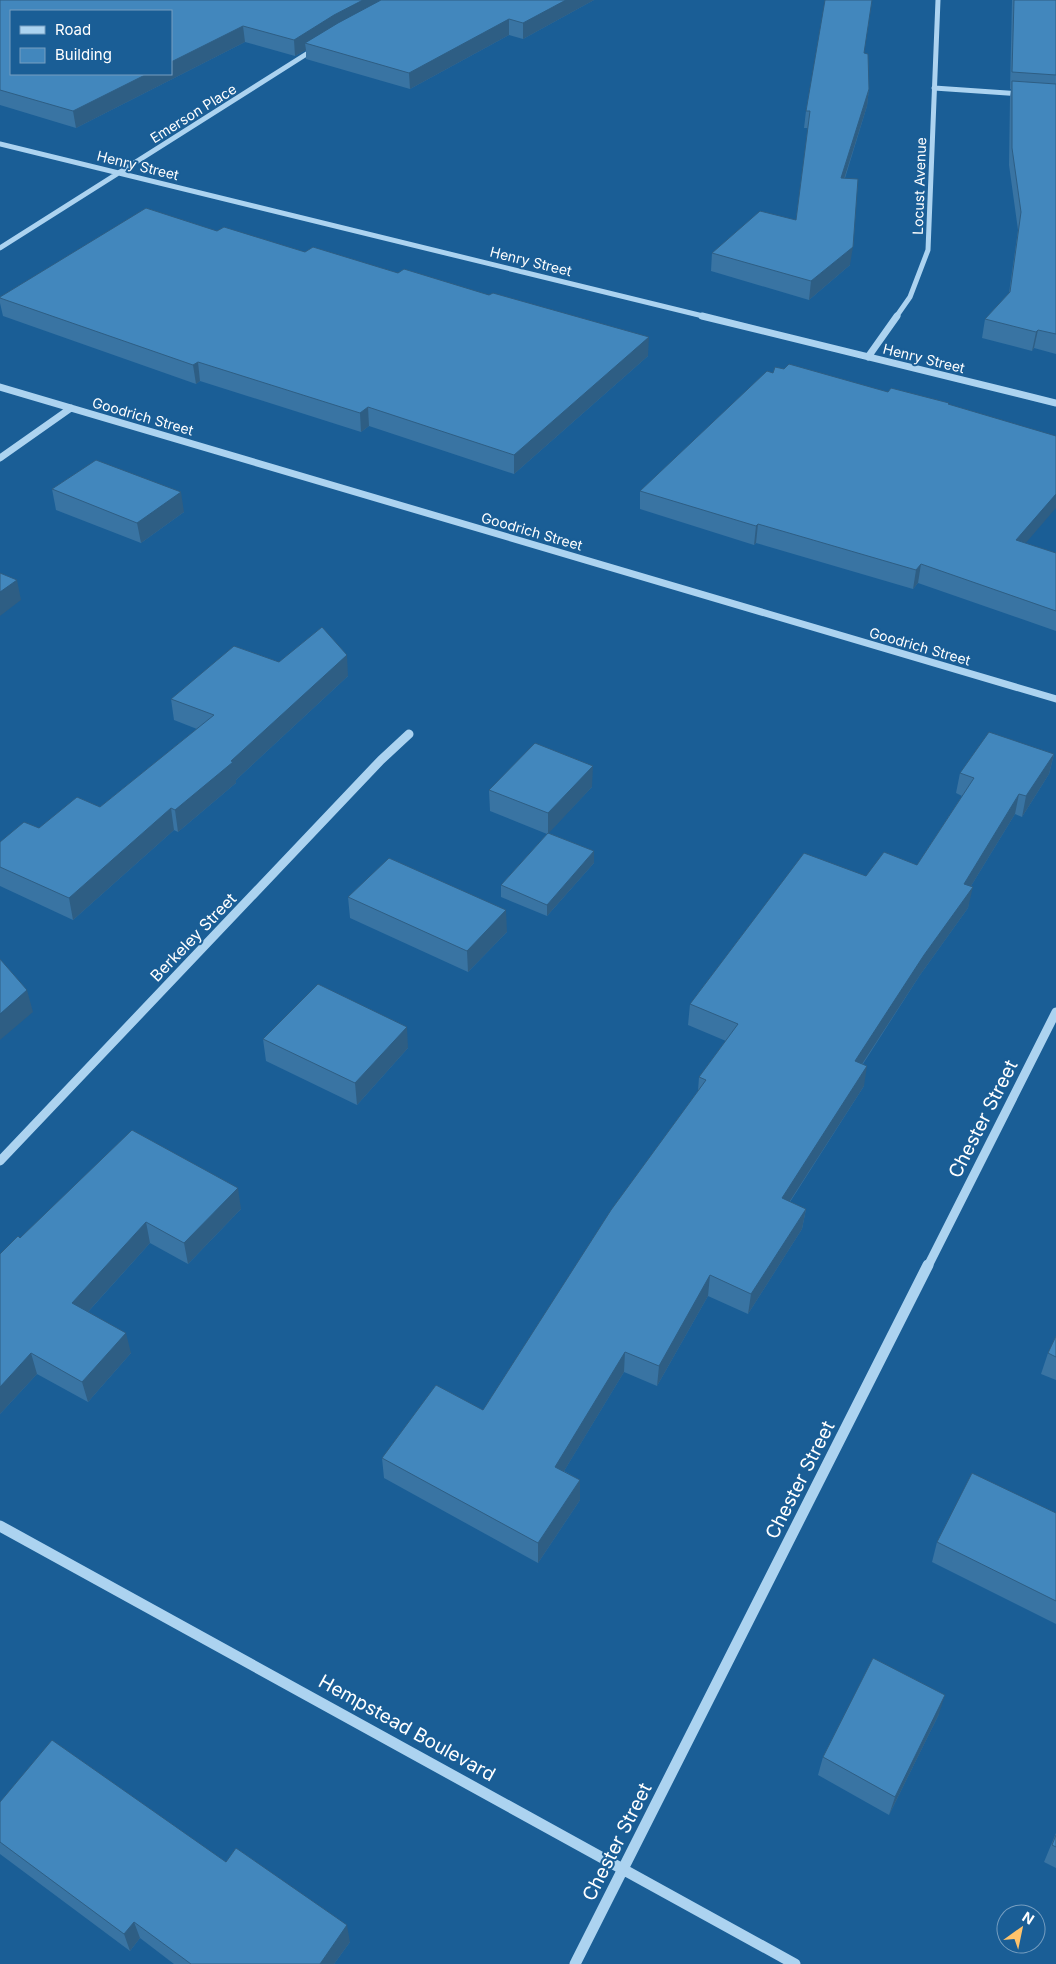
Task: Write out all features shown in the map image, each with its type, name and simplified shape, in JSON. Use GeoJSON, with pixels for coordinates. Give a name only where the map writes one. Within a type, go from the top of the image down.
{"type":"FeatureCollection","features":[{"type":"Feature","properties":{"kind":"street","name":"Locust Avenue"},"geometry":{"type":"LineString","coordinates":[[868,357],[910,297],[928,250],[938,0]]}},
{"type":"Feature","properties":{"kind":"street","name":"Emerson Place"},"geometry":{"type":"LineString","coordinates":[[0,248],[320,45]]}},
{"type":"Feature","properties":{"kind":"street"},"geometry":{"type":"LineString","coordinates":[[934,88],[1028,94]]}},
{"type":"Feature","properties":{"kind":"street","name":"Henry Street"},"geometry":{"type":"LineString","coordinates":[[0,144],[1056,404]]}},
{"type":"Feature","properties":{"kind":"street","name":"Goodrich Street"},"geometry":{"type":"LineString","coordinates":[[0,387],[1056,699]]}},
{"type":"Feature","properties":{"kind":"street"},"geometry":{"type":"LineString","coordinates":[[0,458],[71,408]]}},
{"type":"Feature","properties":{"kind":"street","name":"Berkeley Street"},"geometry":{"type":"LineString","coordinates":[[0,1161],[381,760],[409,734]]}},
{"type":"Feature","properties":{"kind":"street","name":"Chester Street"},"geometry":{"type":"LineString","coordinates":[[575,1964],[1056,1012]]}},
{"type":"Feature","properties":{"kind":"street","name":"Hempstead Boulevard"},"geometry":{"type":"LineString","coordinates":[[0,1526],[795,1964]]}},
{"type":"Feature","properties":{"kind":"building"},"geometry":{"type":"Polygon","coordinates":[[[0,0],[363,0],[334,15],[294,40],[243,26],[172,62],[172,10],[10,10],[10,75],[145,75],[73,111],[0,90],[0,0]]]}},
{"type":"Feature","properties":{"kind":"building"},"geometry":{"type":"Polygon","coordinates":[[[381,0],[566,0],[523,23],[509,19],[409,73],[305,43],[381,0]]]}},
{"type":"Feature","properties":{"kind":"building"},"geometry":{"type":"Polygon","coordinates":[[[825,0],[872,0],[864,53],[868,54],[869,89],[841,178],[858,179],[853,247],[811,281],[712,253],[760,211],[796,220],[810,111],[806,111],[825,0]]]}},
{"type":"Feature","properties":{"kind":"building"},"geometry":{"type":"Polygon","coordinates":[[[1014,0],[1056,0],[1056,75],[1012,72],[1014,0]]]}},
{"type":"Feature","properties":{"kind":"building"},"geometry":{"type":"Polygon","coordinates":[[[1012,81],[1056,84],[1056,334],[1038,330],[1036,332],[985,319],[1010,292],[1021,212],[1012,148],[1012,81]]]}},
{"type":"Feature","properties":{"kind":"building"},"geometry":{"type":"Polygon","coordinates":[[[146,208],[217,231],[224,227],[305,252],[313,247],[398,273],[404,269],[489,295],[493,293],[649,337],[514,455],[368,407],[360,413],[198,362],[193,365],[0,298],[146,208]]]}},
{"type":"Feature","properties":{"kind":"building"},"geometry":{"type":"Polygon","coordinates":[[[789,364],[888,392],[891,388],[949,403],[1056,436],[1056,494],[1016,540],[1056,553],[1056,611],[921,564],[916,570],[758,524],[756,526],[640,491],[767,371],[773,373],[775,367],[784,369],[789,364]]]}},
{"type":"Feature","properties":{"kind":"building"},"geometry":{"type":"Polygon","coordinates":[[[96,460],[181,492],[137,523],[52,489],[96,460]]]}},
{"type":"Feature","properties":{"kind":"building"},"geometry":{"type":"Polygon","coordinates":[[[0,573],[17,580],[0,592],[0,573]]]}},
{"type":"Feature","properties":{"kind":"building"},"geometry":{"type":"Polygon","coordinates":[[[322,627],[347,655],[231,761],[233,762],[175,810],[171,808],[69,898],[0,867],[0,842],[24,822],[39,828],[77,797],[100,807],[214,715],[171,699],[234,646],[279,662],[322,627]]]}},
{"type":"Feature","properties":{"kind":"building"},"geometry":{"type":"Polygon","coordinates":[[[989,732],[1054,754],[1026,796],[1019,794],[964,884],[973,887],[924,955],[855,1061],[867,1066],[782,1198],[806,1209],[751,1294],[710,1275],[659,1366],[625,1352],[555,1467],[580,1480],[538,1543],[382,1458],[436,1385],[483,1410],[611,1210],[706,1080],[699,1077],[738,1024],[690,1004],[804,853],[866,876],[884,852],[917,865],[974,778],[960,773],[989,732]]]}},
{"type":"Feature","properties":{"kind":"building"},"geometry":{"type":"Polygon","coordinates":[[[535,743],[593,766],[548,813],[489,790],[535,743]]]}},
{"type":"Feature","properties":{"kind":"building"},"geometry":{"type":"Polygon","coordinates":[[[548,833],[594,851],[547,905],[501,885],[548,833]]]}},
{"type":"Feature","properties":{"kind":"building"},"geometry":{"type":"Polygon","coordinates":[[[389,858],[506,910],[467,951],[348,897],[389,858]]]}},
{"type":"Feature","properties":{"kind":"building"},"geometry":{"type":"Polygon","coordinates":[[[0,959],[27,990],[0,1014],[0,959]]]}},
{"type":"Feature","properties":{"kind":"building"},"geometry":{"type":"Polygon","coordinates":[[[318,984],[407,1027],[355,1083],[263,1039],[318,984]]]}},
{"type":"Feature","properties":{"kind":"building"},"geometry":{"type":"Polygon","coordinates":[[[132,1130],[238,1188],[184,1243],[146,1222],[72,1303],[126,1333],[82,1382],[31,1353],[0,1387],[0,1254],[18,1236],[20,1238],[132,1130]]]}},
{"type":"Feature","properties":{"kind":"building"},"geometry":{"type":"Polygon","coordinates":[[[1056,1336],[1056,1357],[1048,1353],[1056,1336]]]}},
{"type":"Feature","properties":{"kind":"building"},"geometry":{"type":"Polygon","coordinates":[[[972,1473],[1056,1513],[1056,1601],[937,1542],[972,1473]]]}},
{"type":"Feature","properties":{"kind":"building"},"geometry":{"type":"Polygon","coordinates":[[[873,1658],[945,1695],[895,1797],[823,1757],[873,1658]]]}},
{"type":"Feature","properties":{"kind":"building"},"geometry":{"type":"Polygon","coordinates":[[[52,1740],[226,1862],[236,1848],[347,1925],[320,1964],[191,1964],[134,1922],[124,1934],[0,1842],[0,1802],[52,1740]]]}},
{"type":"Feature","properties":{"kind":"building"},"geometry":{"type":"Polygon","coordinates":[[[1056,1835],[1056,1847],[1052,1845],[1056,1835]]]}}]}
